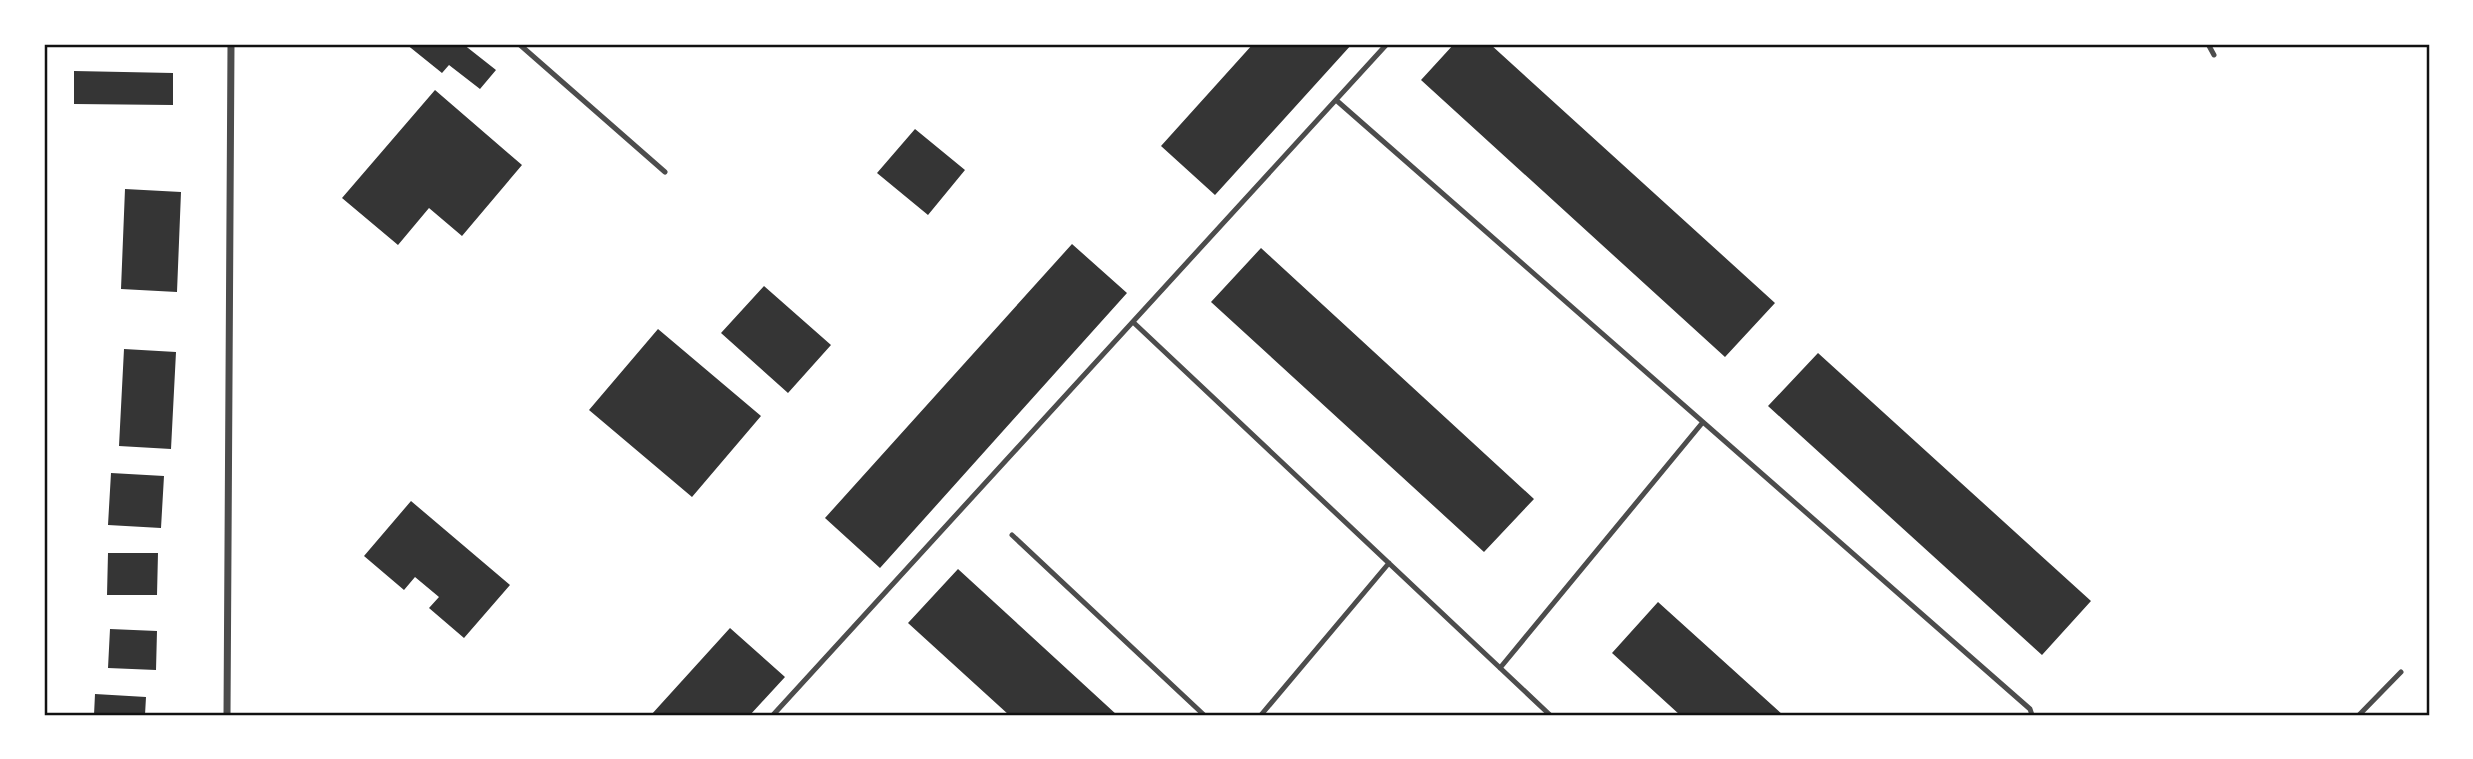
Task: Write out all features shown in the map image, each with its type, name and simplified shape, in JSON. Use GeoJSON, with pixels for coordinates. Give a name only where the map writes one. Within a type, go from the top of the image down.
{"type":"FeatureCollection","features":[{"type":"Feature","properties":{"kind":"street"},"geometry":{"type":"LineString","coordinates":[[227,715],[231,44]]}},
{"type":"Feature","properties":{"kind":"lane"},"geometry":{"type":"LineString","coordinates":[[519,44],[665,172]]}},
{"type":"Feature","properties":{"kind":"lane"},"geometry":{"type":"LineString","coordinates":[[774,715],[1387,44]]}},
{"type":"Feature","properties":{"kind":"lane"},"geometry":{"type":"LineString","coordinates":[[2208,44],[2214,55]]}},
{"type":"Feature","properties":{"kind":"lane"},"geometry":{"type":"LineString","coordinates":[[1336,100],[2030,709],[2032,715]]}},
{"type":"Feature","properties":{"kind":"lane"},"geometry":{"type":"LineString","coordinates":[[1133,322],[1550,715]]}},
{"type":"Feature","properties":{"kind":"lane"},"geometry":{"type":"LineString","coordinates":[[1500,668],[1703,422]]}},
{"type":"Feature","properties":{"kind":"lane"},"geometry":{"type":"LineString","coordinates":[[1012,535],[1204,715]]}},
{"type":"Feature","properties":{"kind":"lane"},"geometry":{"type":"LineString","coordinates":[[1261,715],[1389,563]]}},
{"type":"Feature","properties":{"kind":"lane"},"geometry":{"type":"LineString","coordinates":[[2358,715],[2401,672]]}},
{"type":"Feature","properties":{"kind":"building"},"geometry":{"type":"Polygon","coordinates":[[[406,44],[463,44],[496,70],[480,89],[449,65],[442,73],[406,44]]]}},
{"type":"Feature","properties":{"kind":"building"},"geometry":{"type":"Polygon","coordinates":[[[1253,44],[1352,44],[1215,195],[1161,146],[1253,44]]]}},
{"type":"Feature","properties":{"kind":"building"},"geometry":{"type":"Polygon","coordinates":[[[1454,44],[1490,44],[1775,303],[1725,357],[1421,80],[1454,44]]]}},
{"type":"Feature","properties":{"kind":"building"},"geometry":{"type":"Polygon","coordinates":[[[74,71],[173,73],[173,105],[74,104],[74,71]]]}},
{"type":"Feature","properties":{"kind":"building"},"geometry":{"type":"Polygon","coordinates":[[[435,90],[522,165],[462,236],[429,208],[398,245],[342,198],[435,90]]]}},
{"type":"Feature","properties":{"kind":"building"},"geometry":{"type":"Polygon","coordinates":[[[915,129],[965,170],[928,215],[877,173],[915,129]]]}},
{"type":"Feature","properties":{"kind":"building"},"geometry":{"type":"Polygon","coordinates":[[[125,189],[181,192],[177,292],[121,289],[125,189]]]}},
{"type":"Feature","properties":{"kind":"building"},"geometry":{"type":"Polygon","coordinates":[[[1072,244],[1127,293],[880,568],[825,518],[1072,244]]]}},
{"type":"Feature","properties":{"kind":"building"},"geometry":{"type":"Polygon","coordinates":[[[1261,248],[1534,499],[1484,552],[1211,302],[1261,248]]]}},
{"type":"Feature","properties":{"kind":"building"},"geometry":{"type":"Polygon","coordinates":[[[764,286],[831,345],[788,393],[721,333],[764,286]]]}},
{"type":"Feature","properties":{"kind":"building"},"geometry":{"type":"Polygon","coordinates":[[[658,329],[761,416],[692,497],[589,410],[658,329]]]}},
{"type":"Feature","properties":{"kind":"building"},"geometry":{"type":"Polygon","coordinates":[[[124,349],[176,352],[171,449],[119,446],[124,349]]]}},
{"type":"Feature","properties":{"kind":"building"},"geometry":{"type":"Polygon","coordinates":[[[1818,353],[2091,601],[2042,655],[1768,406],[1818,353]]]}},
{"type":"Feature","properties":{"kind":"building"},"geometry":{"type":"Polygon","coordinates":[[[111,473],[164,476],[161,528],[108,525],[111,473]]]}},
{"type":"Feature","properties":{"kind":"building"},"geometry":{"type":"Polygon","coordinates":[[[411,501],[510,585],[464,638],[429,608],[439,597],[415,577],[404,590],[364,556],[411,501]]]}},
{"type":"Feature","properties":{"kind":"building"},"geometry":{"type":"Polygon","coordinates":[[[108,553],[158,553],[157,595],[107,595],[108,553]]]}},
{"type":"Feature","properties":{"kind":"building"},"geometry":{"type":"Polygon","coordinates":[[[958,569],[1117,715],[1009,715],[908,623],[958,569]]]}},
{"type":"Feature","properties":{"kind":"building"},"geometry":{"type":"Polygon","coordinates":[[[1658,602],[1783,715],[1680,715],[1612,653],[1658,602]]]}},
{"type":"Feature","properties":{"kind":"building"},"geometry":{"type":"Polygon","coordinates":[[[730,628],[785,677],[750,715],[651,715],[730,628]]]}},
{"type":"Feature","properties":{"kind":"building"},"geometry":{"type":"Polygon","coordinates":[[[110,629],[157,631],[156,670],[108,668],[110,629]]]}},
{"type":"Feature","properties":{"kind":"building"},"geometry":{"type":"Polygon","coordinates":[[[95,694],[146,697],[145,715],[94,715],[95,694]]]}}]}
